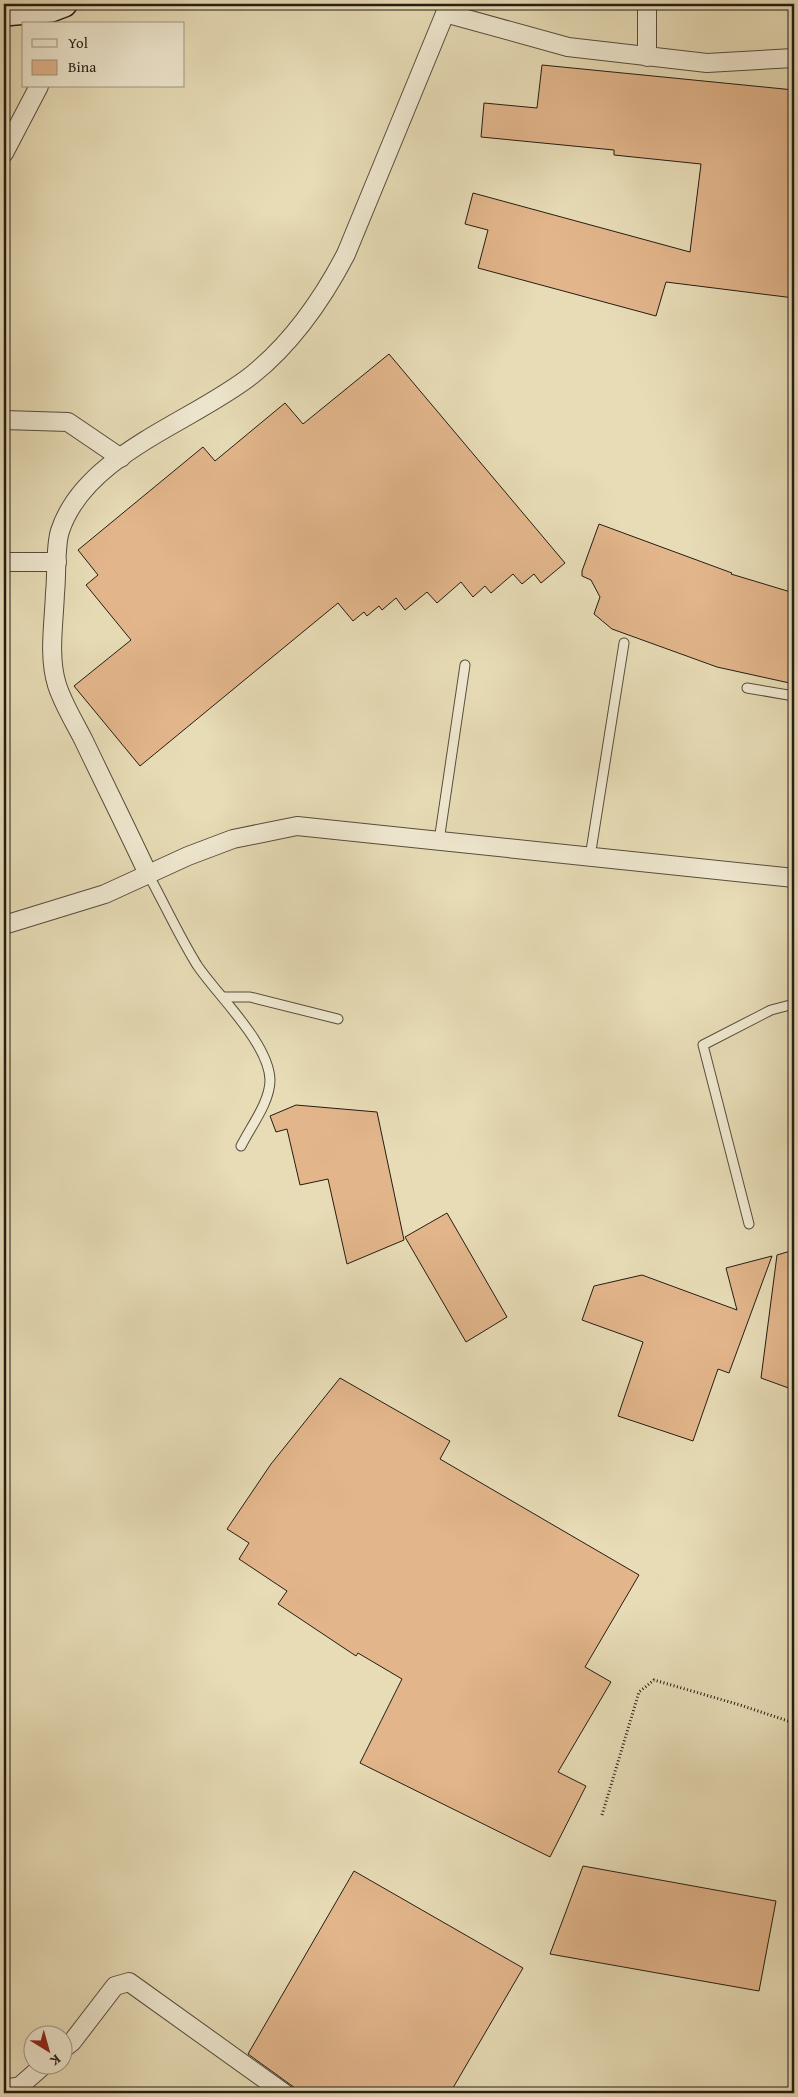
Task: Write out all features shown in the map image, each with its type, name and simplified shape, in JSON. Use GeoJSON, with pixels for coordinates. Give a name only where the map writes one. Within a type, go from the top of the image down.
{"type":"FeatureCollection","features":[{"type":"Feature","properties":{"kind":"street"},"geometry":{"type":"LineString","coordinates":[[647,4],[647,57]]}},
{"type":"Feature","properties":{"kind":"street"},"geometry":{"type":"LineString","coordinates":[[148,874],[57,685],[52,646],[60,532],[74,501],[95,477],[145,441],[228,393],[252,375],[286,344],[314,308],[346,254],[447,8],[568,47],[707,63],[794,58]]}},
{"type":"Feature","properties":{"kind":"street"},"geometry":{"type":"LineString","coordinates":[[4,13],[55,12]]}},
{"type":"Feature","properties":{"kind":"street"},"geometry":{"type":"LineString","coordinates":[[4,153],[38,88]]}},
{"type":"Feature","properties":{"kind":"street"},"geometry":{"type":"LineString","coordinates":[[4,420],[68,422],[121,458]]}},
{"type":"Feature","properties":{"kind":"street"},"geometry":{"type":"LineString","coordinates":[[4,562],[58,562]]}},
{"type":"Feature","properties":{"kind":"street"},"geometry":{"type":"LineString","coordinates":[[4,924],[105,894],[233,839],[297,826],[794,878]]}},
{"type":"Feature","properties":{"kind":"street"},"geometry":{"type":"LineString","coordinates":[[72,2042],[114,1986],[129,1982],[284,2093]]}},
{"type":"Feature","properties":{"kind":"street"},"geometry":{"type":"LineString","coordinates":[[17,2089],[34,2074]]}},
{"type":"Feature","properties":{"kind":"lane"},"geometry":{"type":"LineString","coordinates":[[590,856],[624,643]]}},
{"type":"Feature","properties":{"kind":"lane"},"geometry":{"type":"LineString","coordinates":[[439,841],[465,665]]}},
{"type":"Feature","properties":{"kind":"lane"},"geometry":{"type":"LineString","coordinates":[[747,688],[794,696]]}},
{"type":"Feature","properties":{"kind":"lane"},"geometry":{"type":"LineString","coordinates":[[148,874],[197,964],[255,1040],[266,1060],[270,1078],[268,1096],[241,1146]]}},
{"type":"Feature","properties":{"kind":"lane"},"geometry":{"type":"LineString","coordinates":[[223,998],[250,997],[338,1019]]}},
{"type":"Feature","properties":{"kind":"lane"},"geometry":{"type":"LineString","coordinates":[[749,1224],[703,1045],[771,1010],[794,1004]]}},
{"type":"Feature","properties":{"kind":"path"},"geometry":{"type":"LineString","coordinates":[[602,1815],[639,1692],[654,1680],[740,1704],[794,1723]]}},
{"type":"Feature","properties":{"kind":"building"},"geometry":{"type":"Polygon","coordinates":[[[542,65],[794,90],[794,298],[666,282],[656,316],[478,268],[488,230],[465,224],[473,193],[690,252],[701,164],[614,155],[614,150],[481,137],[484,103],[537,108],[542,65]]]}},
{"type":"Feature","properties":{"kind":"building"},"geometry":{"type":"Polygon","coordinates":[[[389,354],[565,563],[541,583],[534,574],[522,584],[513,574],[491,593],[485,586],[473,597],[461,582],[437,603],[427,592],[405,610],[396,598],[382,610],[379,606],[367,616],[364,612],[353,621],[338,603],[140,766],[74,686],[131,640],[86,585],[98,575],[78,550],[203,447],[215,461],[285,403],[303,424],[389,354]]]}},
{"type":"Feature","properties":{"kind":"building"},"geometry":{"type":"Polygon","coordinates":[[[599,524],[731,574],[794,593],[794,684],[717,667],[612,629],[594,614],[600,597],[591,580],[582,576],[582,571],[599,524]]]}},
{"type":"Feature","properties":{"kind":"building"},"geometry":{"type":"Polygon","coordinates":[[[296,1105],[377,1112],[404,1240],[347,1264],[328,1179],[300,1185],[287,1129],[276,1132],[270,1116],[296,1105]]]}},
{"type":"Feature","properties":{"kind":"building"},"geometry":{"type":"Polygon","coordinates":[[[447,1213],[507,1317],[466,1342],[405,1237],[447,1213]]]}},
{"type":"Feature","properties":{"kind":"building"},"geometry":{"type":"Polygon","coordinates":[[[794,1250],[794,1390],[761,1378],[777,1255],[794,1250]]]}},
{"type":"Feature","properties":{"kind":"building"},"geometry":{"type":"Polygon","coordinates":[[[772,1256],[729,1373],[718,1369],[693,1441],[618,1416],[643,1342],[582,1320],[594,1286],[642,1275],[737,1310],[726,1268],[772,1256]]]}},
{"type":"Feature","properties":{"kind":"building"},"geometry":{"type":"Polygon","coordinates":[[[340,1378],[450,1441],[440,1459],[639,1575],[585,1667],[611,1682],[558,1772],[586,1786],[550,1857],[360,1763],[402,1679],[358,1653],[356,1656],[278,1604],[287,1591],[239,1559],[249,1543],[227,1529],[271,1464],[340,1378]]]}},
{"type":"Feature","properties":{"kind":"building"},"geometry":{"type":"Polygon","coordinates":[[[583,1866],[776,1901],[759,1991],[550,1954],[583,1866]]]}},
{"type":"Feature","properties":{"kind":"building"},"geometry":{"type":"Polygon","coordinates":[[[354,1871],[523,1968],[450,2093],[302,2093],[248,2054],[354,1871]]]}}]}
